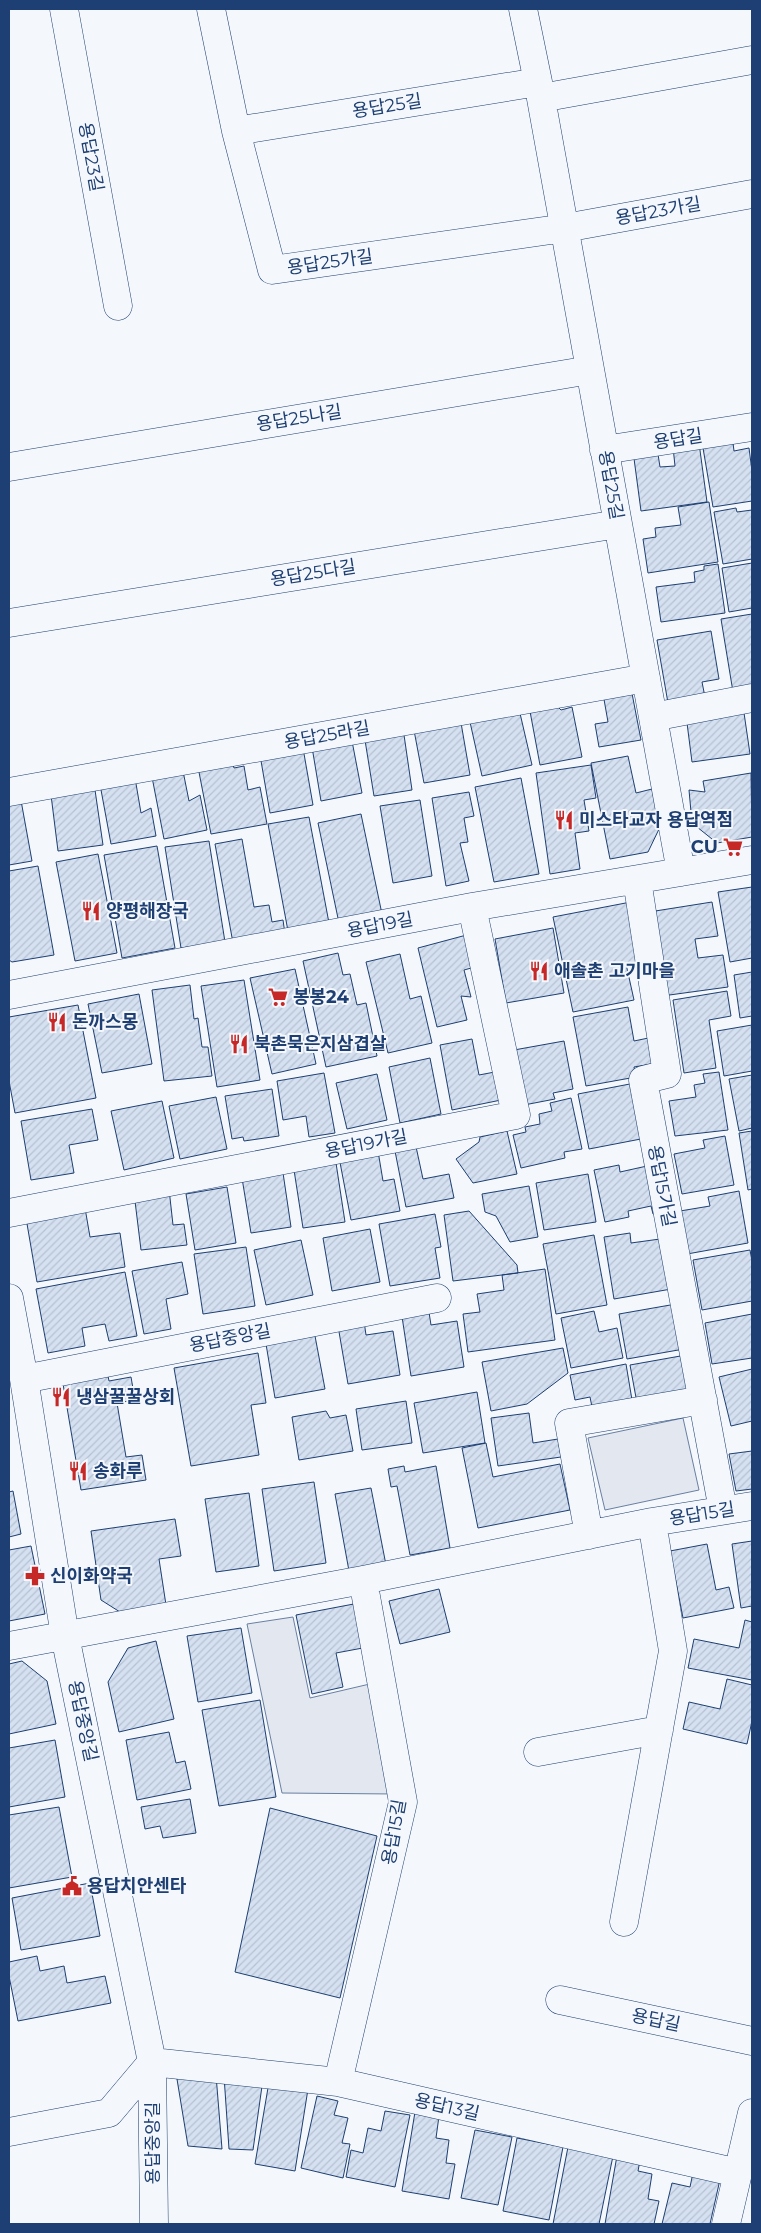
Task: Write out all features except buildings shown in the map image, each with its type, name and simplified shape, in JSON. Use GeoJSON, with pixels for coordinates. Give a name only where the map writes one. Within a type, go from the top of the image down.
{"type":"FeatureCollection","features":[{"type":"Feature","properties":{"kind":"street","name":"용답23길"},"geometry":{"type":"LineString","coordinates":[[64,9],[118,306]]}},
{"type":"Feature","properties":{"kind":"street","name":"용답25가길"},"geometry":{"type":"LineString","coordinates":[[211,9],[236,131],[272,270],[564,228]]}},
{"type":"Feature","properties":{"kind":"street","name":"용답25길"},"geometry":{"type":"LineString","coordinates":[[523,9],[540,90],[681,872]]}},
{"type":"Feature","properties":{"kind":"street","name":"용답25길"},"geometry":{"type":"LineString","coordinates":[[236,131],[752,60]]}},
{"type":"Feature","properties":{"kind":"street","name":"용답23가길"},"geometry":{"type":"LineString","coordinates":[[564,228],[752,194]]}},
{"type":"Feature","properties":{"kind":"street","name":"용답25나길"},"geometry":{"type":"LineString","coordinates":[[9,467],[590,370]]}},
{"type":"Feature","properties":{"kind":"street","name":"용답길"},"geometry":{"type":"LineString","coordinates":[[604,450],[752,427]]}},
{"type":"Feature","properties":{"kind":"street","name":"용답25다길"},"geometry":{"type":"LineString","coordinates":[[9,623],[618,524]]}},
{"type":"Feature","properties":{"kind":"street","name":"용답25라길"},"geometry":{"type":"LineString","coordinates":[[9,792],[646,678]]}},
{"type":"Feature","properties":{"kind":"street"},"geometry":{"type":"LineString","coordinates":[[653,717],[752,698]]}},
{"type":"Feature","properties":{"kind":"street","name":"용답19길"},"geometry":{"type":"LineString","coordinates":[[9,995],[472,907],[752,860]]}},
{"type":"Feature","properties":{"kind":"street","name":"용답15가길"},"geometry":{"type":"LineString","coordinates":[[637,880],[667,1074],[643,1080],[723,1510]]}},
{"type":"Feature","properties":{"kind":"street","name":"용답19가길"},"geometry":{"type":"LineString","coordinates":[[9,1213],[516,1114],[472,907]]}},
{"type":"Feature","properties":{"kind":"street","name":"용답중앙길"},"geometry":{"type":"LineString","coordinates":[[9,1298],[24,1379],[65,1636],[152,2062],[154,2224]]}},
{"type":"Feature","properties":{"kind":"street","name":"용답중앙길"},"geometry":{"type":"LineString","coordinates":[[24,1379],[437,1298]]}},
{"type":"Feature","properties":{"kind":"street"},"geometry":{"type":"LineString","coordinates":[[589,1534],[569,1423],[703,1400]]}},
{"type":"Feature","properties":{"kind":"street","name":"용답15길"},"geometry":{"type":"LineString","coordinates":[[9,1646],[364,1580],[652,1522],[752,1506]]}},
{"type":"Feature","properties":{"kind":"street","name":"용답15길"},"geometry":{"type":"LineString","coordinates":[[624,1922],[673,1651],[652,1522]]}},
{"type":"Feature","properties":{"kind":"street","name":"용답15길"},"geometry":{"type":"LineString","coordinates":[[338,2082],[403,1802],[364,1580]]}},
{"type":"Feature","properties":{"kind":"street"},"geometry":{"type":"LineString","coordinates":[[538,1752],[659,1730]]}},
{"type":"Feature","properties":{"kind":"street","name":"용답길"},"geometry":{"type":"LineString","coordinates":[[560,2000],[752,2041]]}},
{"type":"Feature","properties":{"kind":"street","name":"용답중앙길"},"geometry":{"type":"LineString","coordinates":[[9,2132],[109,2112],[152,2062]]}},
{"type":"Feature","properties":{"kind":"street","name":"용답13길"},"geometry":{"type":"LineString","coordinates":[[152,2062],[338,2082],[738,2173]]}},
{"type":"Feature","properties":{"kind":"street"},"geometry":{"type":"LineString","coordinates":[[726,2224],[752,2113]]}},
{"type":"Feature","properties":{"kind":"shaded area"},"geometry":{"type":"Polygon","coordinates":[[[683,1418],[699,1490],[605,1510],[588,1438],[683,1418]]]}},
{"type":"Feature","properties":{"kind":"shaded area"},"geometry":{"type":"Polygon","coordinates":[[[293,1617],[310,1698],[374,1683],[395,1794],[282,1793],[247,1624],[293,1617]]]}},
{"type":"Feature","properties":{"kind":"place","name":"미스타교자 용답역점"},"geometry":{"type":"Point","coordinates":[564,820]}},
{"type":"Feature","properties":{"kind":"place","name":"CU"},"geometry":{"type":"Point","coordinates":[733,847]}},
{"type":"Feature","properties":{"kind":"place","name":"양평해장국"},"geometry":{"type":"Point","coordinates":[91,911]}},
{"type":"Feature","properties":{"kind":"place","name":"애솔촌 고기마을"},"geometry":{"type":"Point","coordinates":[539,971]}},
{"type":"Feature","properties":{"kind":"place","name":"봉봉24"},"geometry":{"type":"Point","coordinates":[278,997]}},
{"type":"Feature","properties":{"kind":"place","name":"돈까스몽"},"geometry":{"type":"Point","coordinates":[57,1022]}},
{"type":"Feature","properties":{"kind":"place","name":"북촌묵은지삼겹살"},"geometry":{"type":"Point","coordinates":[239,1044]}},
{"type":"Feature","properties":{"kind":"place","name":"냉삼꿀꿀상회"},"geometry":{"type":"Point","coordinates":[61,1397]}},
{"type":"Feature","properties":{"kind":"place","name":"송화루"},"geometry":{"type":"Point","coordinates":[78,1471]}},
{"type":"Feature","properties":{"kind":"place","name":"신이화약국"},"geometry":{"type":"Point","coordinates":[35,1576]}},
{"type":"Feature","properties":{"kind":"place","name":"용답치안센타"},"geometry":{"type":"Point","coordinates":[72,1886]}}]}
